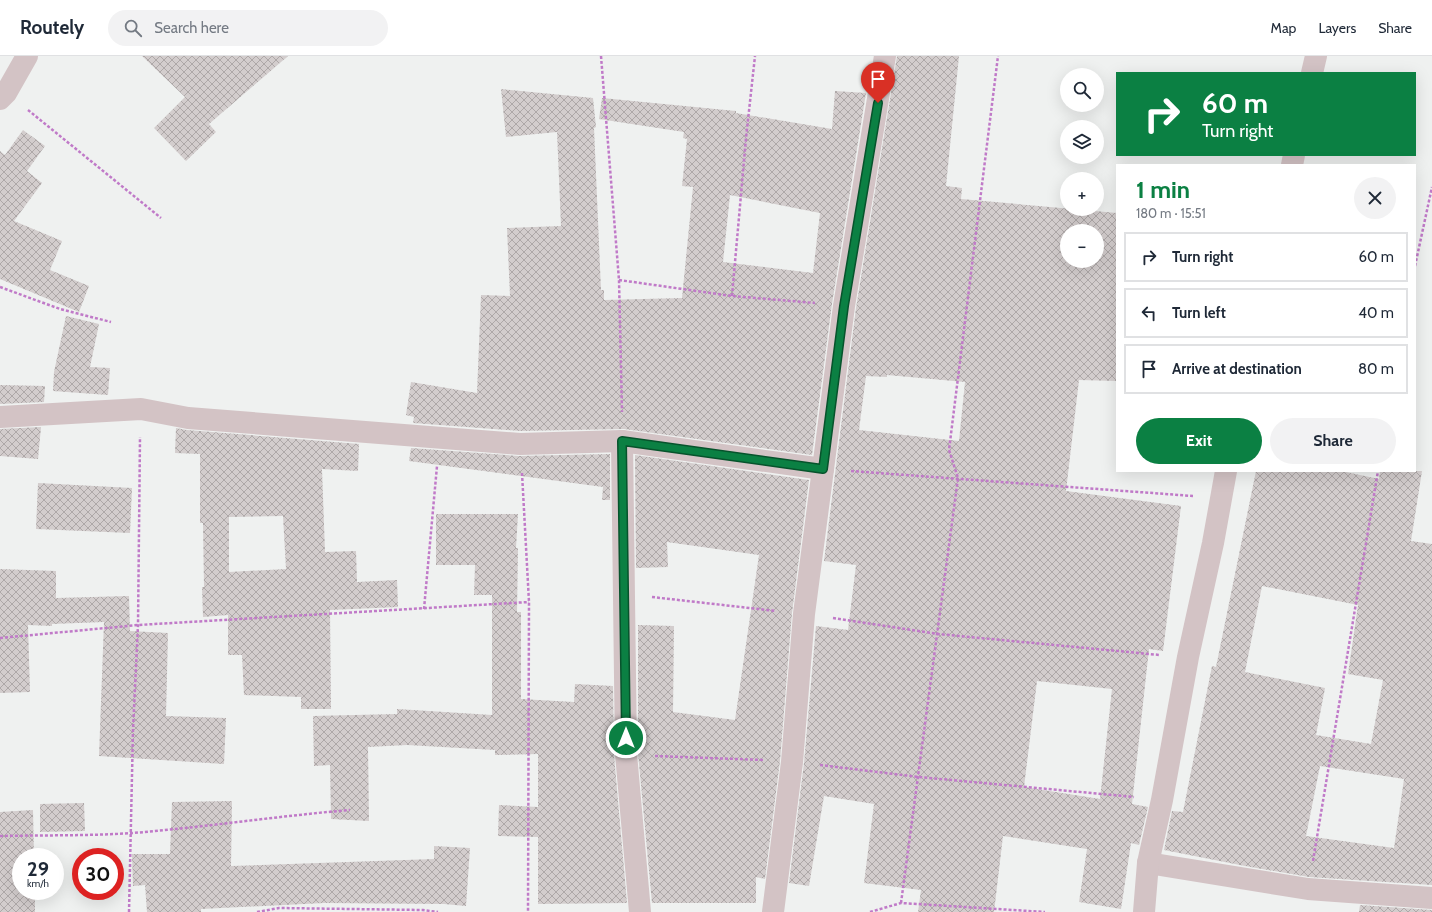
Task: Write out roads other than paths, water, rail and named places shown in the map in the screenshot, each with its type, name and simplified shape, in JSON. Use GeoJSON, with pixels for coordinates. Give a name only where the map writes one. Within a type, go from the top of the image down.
{"type":"FeatureCollection","features":[{"type":"Feature","properties":{"kind":"street"},"geometry":{"type":"LineString","coordinates":[[3,96],[28,56]]}},
{"type":"Feature","properties":{"kind":"street"},"geometry":{"type":"LineString","coordinates":[[773,912],[792,762],[804,614],[844,306],[885,56]]}},
{"type":"Feature","properties":{"kind":"street"},"geometry":{"type":"LineString","coordinates":[[1312,72],[1316,56]]}},
{"type":"Feature","properties":{"kind":"street"},"geometry":{"type":"LineString","coordinates":[[0,417],[141,409],[188,418],[520,444],[622,441],[823,469]]}},
{"type":"Feature","properties":{"kind":"street"},"geometry":{"type":"LineString","coordinates":[[622,441],[626,754],[640,912]]}},
{"type":"Feature","properties":{"kind":"street"},"geometry":{"type":"LineString","coordinates":[[1144,912],[1148,863],[1162,800],[1188,657],[1213,543],[1226,472]]}},
{"type":"Feature","properties":{"kind":"street"},"geometry":{"type":"LineString","coordinates":[[1148,863],[1308,889],[1432,898]]}}]}
